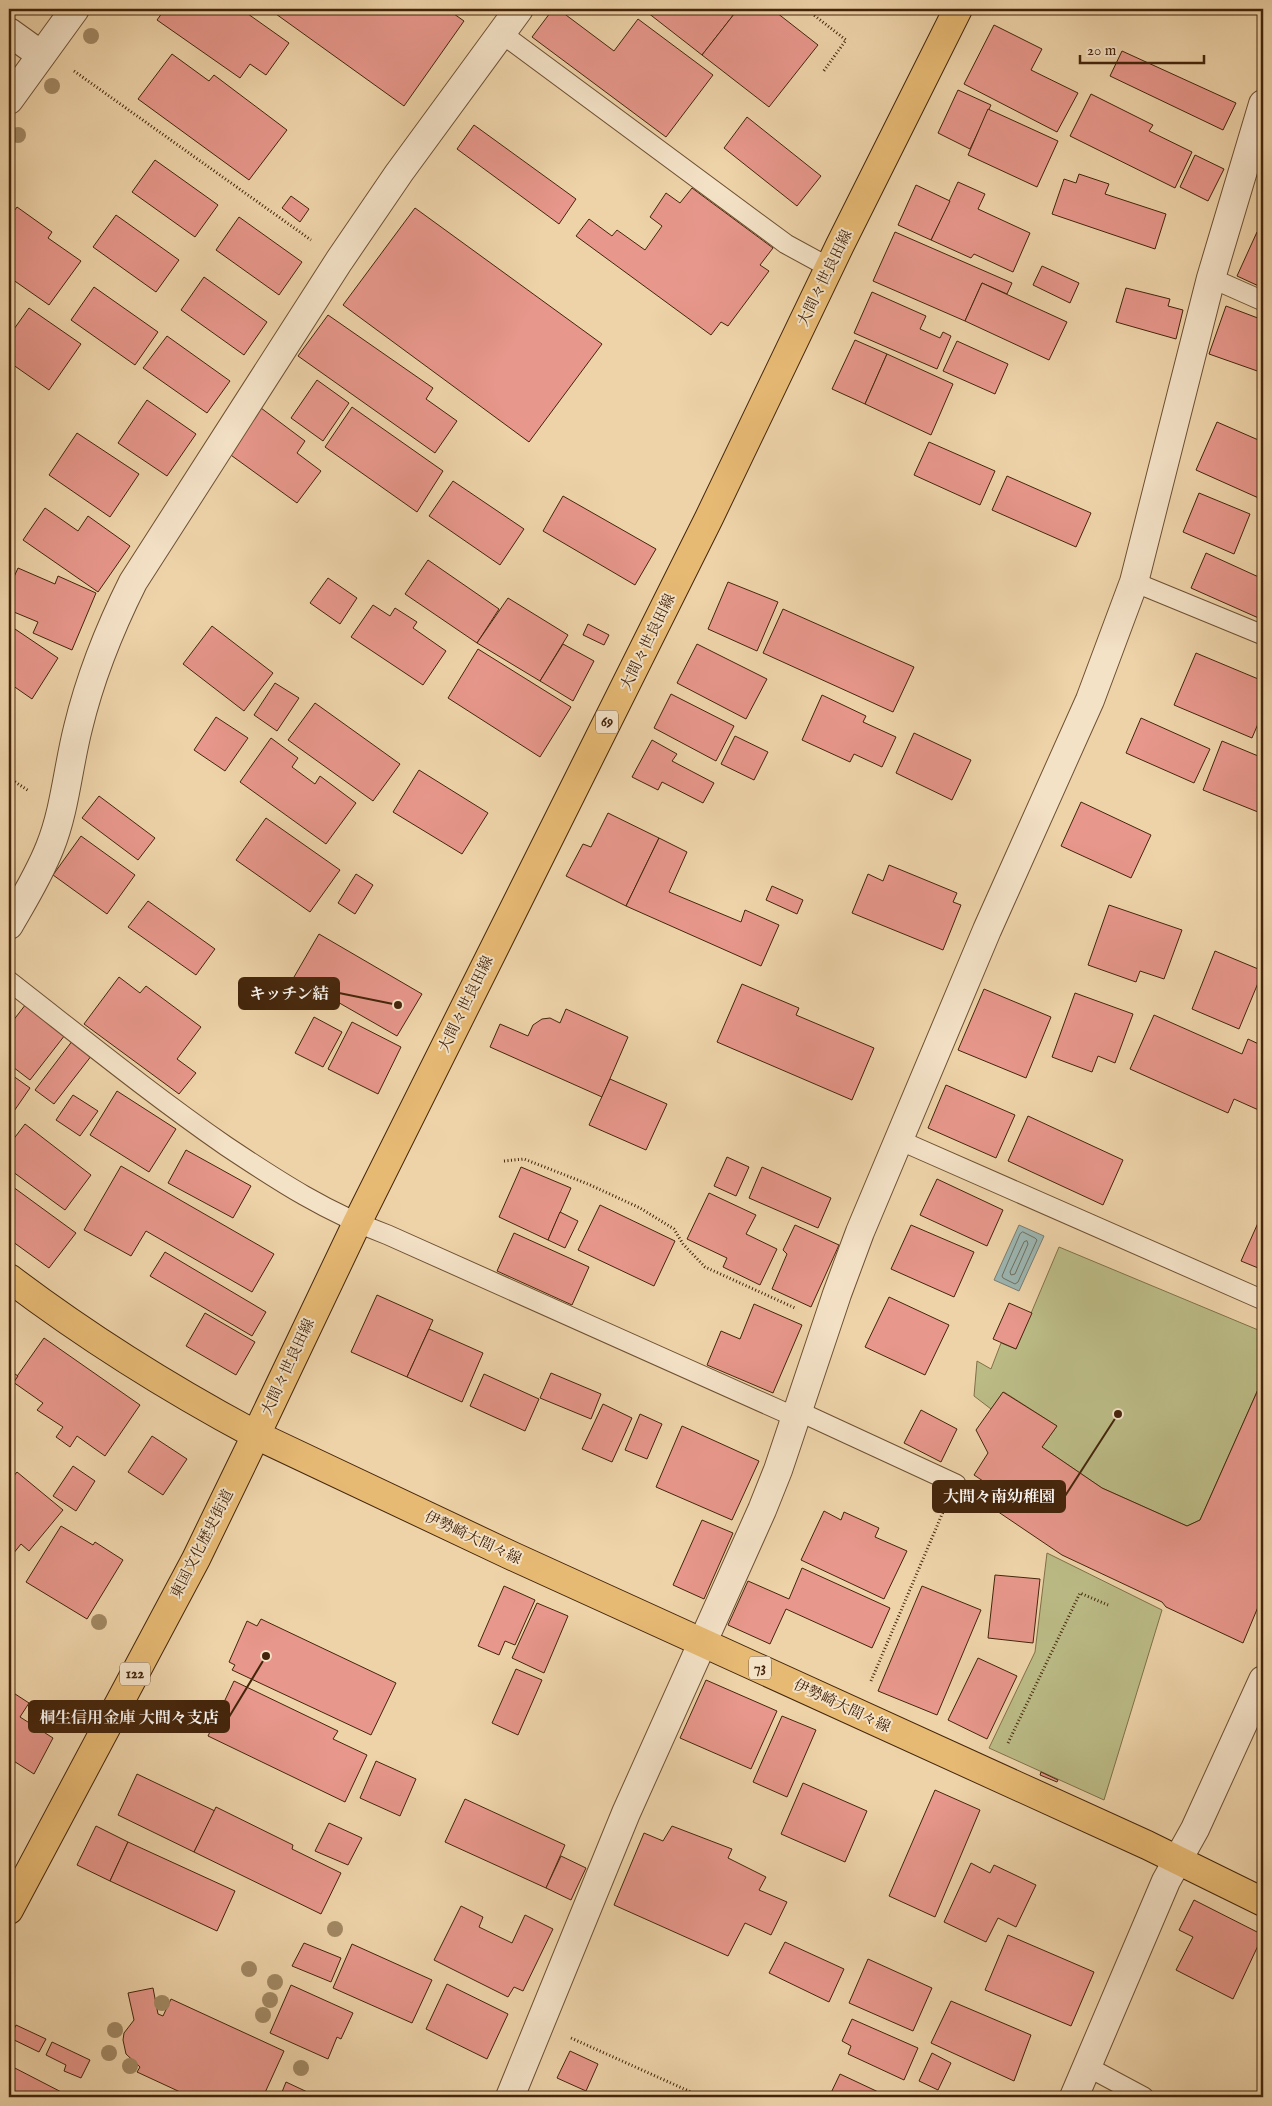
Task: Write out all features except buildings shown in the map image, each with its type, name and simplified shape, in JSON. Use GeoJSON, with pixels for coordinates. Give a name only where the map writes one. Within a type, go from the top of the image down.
{"type":"FeatureCollection","features":[{"type":"Feature","properties":{"kind":"main road","name":"大間々世良田線"},"geometry":{"type":"LineString","coordinates":[[256,1435],[357,1223],[700,536],[840,244],[958,9]]}},
{"type":"Feature","properties":{"kind":"main road"},"geometry":{"type":"LineString","coordinates":[[9,1278],[85,1334],[132,1364],[256,1435]]}},
{"type":"Feature","properties":{"kind":"main road","name":"伊勢崎大間々線"},"geometry":{"type":"LineString","coordinates":[[256,1435],[484,1542],[1177,1860],[1263,1902]]}},
{"type":"Feature","properties":{"kind":"main road","name":"東国文化歴史街道"},"geometry":{"type":"LineString","coordinates":[[9,1910],[196,1559],[256,1435]]}},
{"type":"Feature","properties":{"kind":"street"},"geometry":{"type":"LineString","coordinates":[[9,100],[75,9]]}},
{"type":"Feature","properties":{"kind":"street"},"geometry":{"type":"LineString","coordinates":[[9,925],[36,879],[51,846],[59,818],[78,726],[120,609],[133,582],[339,261],[399,173],[519,9]]}},
{"type":"Feature","properties":{"kind":"street"},"geometry":{"type":"LineString","coordinates":[[9,32],[41,55]]}},
{"type":"Feature","properties":{"kind":"street"},"geometry":{"type":"LineString","coordinates":[[510,2097],[626,1814],[762,1510],[778,1470],[827,1323],[860,1232],[987,930],[1090,700],[1134,582],[1211,278],[1263,104]]}},
{"type":"Feature","properties":{"kind":"street"},"geometry":{"type":"LineString","coordinates":[[1074,2097],[1166,1881],[1195,1829],[1263,1680]]}},
{"type":"Feature","properties":{"kind":"lane"},"geometry":{"type":"LineString","coordinates":[[501,33],[786,244],[830,268]]}},
{"type":"Feature","properties":{"kind":"lane"},"geometry":{"type":"LineString","coordinates":[[1211,278],[1263,301]]}},
{"type":"Feature","properties":{"kind":"lane"},"geometry":{"type":"LineString","coordinates":[[1134,582],[1263,636]]}},
{"type":"Feature","properties":{"kind":"lane"},"geometry":{"type":"LineString","coordinates":[[9,981],[186,1118],[288,1188],[357,1223],[388,1234],[956,1484]]}},
{"type":"Feature","properties":{"kind":"lane"},"geometry":{"type":"LineString","coordinates":[[899,1140],[1263,1300]]}},
{"type":"Feature","properties":{"kind":"lane"},"geometry":{"type":"LineString","coordinates":[[1088,2066],[1144,2097]]}},
{"type":"Feature","properties":{"kind":"path"},"geometry":{"type":"LineString","coordinates":[[806,9],[846,40],[823,72]]}},
{"type":"Feature","properties":{"kind":"path"},"geometry":{"type":"LineString","coordinates":[[74,71],[316,243]]}},
{"type":"Feature","properties":{"kind":"path"},"geometry":{"type":"LineString","coordinates":[[504,1161],[524,1159],[588,1184],[640,1208],[674,1229],[683,1244],[705,1267],[827,1323]]}},
{"type":"Feature","properties":{"kind":"path"},"geometry":{"type":"LineString","coordinates":[[868,1687],[956,1484]]}},
{"type":"Feature","properties":{"kind":"path"},"geometry":{"type":"LineString","coordinates":[[993,1776],[1080,1593],[1108,1605]]}},
{"type":"Feature","properties":{"kind":"path"},"geometry":{"type":"LineString","coordinates":[[539,2023],[702,2097]]}},
{"type":"Feature","properties":{"kind":"green space"},"geometry":{"type":"Polygon","coordinates":[[[1059,1247],[1263,1332],[1263,1385],[1260,1385],[1200,1520],[1187,1526],[1102,1488],[1042,1447],[1057,1426],[1004,1392],[991,1409],[974,1396],[977,1361],[991,1369],[1001,1343],[1016,1349],[1059,1247]]]}},
{"type":"Feature","properties":{"kind":"green space"},"geometry":{"type":"Polygon","coordinates":[[[1047,1553],[1162,1610],[1104,1800],[989,1748],[1035,1652],[1047,1553]]]}},
{"type":"Feature","properties":{"kind":"water"},"geometry":{"type":"Polygon","coordinates":[[[1019,1225],[1044,1236],[1019,1291],[994,1280],[1019,1225]]]}},
{"type":"Feature","properties":{"kind":"place","name":"キッチン結"},"geometry":{"type":"Point","coordinates":[398,1005]}},
{"type":"Feature","properties":{"kind":"place","name":"大間々南幼稚園"},"geometry":{"type":"Point","coordinates":[1118,1414]}},
{"type":"Feature","properties":{"kind":"place","name":"桐生信用金庫 大間々支店"},"geometry":{"type":"Point","coordinates":[266,1656]}}]}
